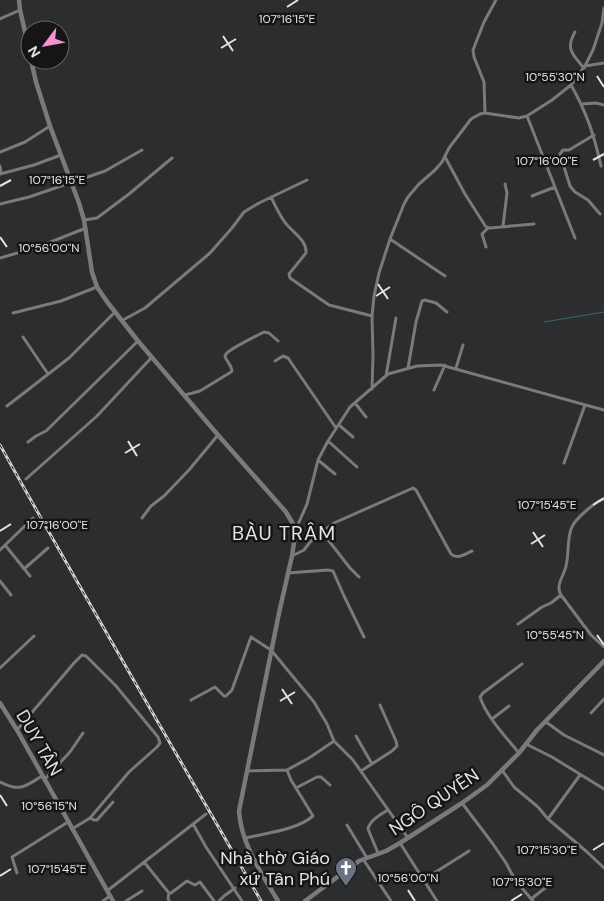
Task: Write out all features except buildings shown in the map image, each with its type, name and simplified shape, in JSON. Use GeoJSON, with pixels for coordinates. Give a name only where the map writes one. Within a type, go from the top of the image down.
{"type":"FeatureCollection","features":[{"type":"Feature","properties":{"kind":"street"},"geometry":{"type":"LineString","coordinates":[[19,0],[22,20]]}},
{"type":"Feature","properties":{"kind":"street"},"geometry":{"type":"LineString","coordinates":[[485,113],[484,82],[472,50],[496,0]]}},
{"type":"Feature","properties":{"kind":"street"},"geometry":{"type":"LineString","coordinates":[[372,389],[372,316],[374,296],[390,239],[408,197],[435,170],[471,119],[485,113],[519,118],[527,116],[571,85],[593,50],[602,24],[604,8]]}},
{"type":"Feature","properties":{"kind":"street"},"geometry":{"type":"LineString","coordinates":[[0,19],[20,10]]}},
{"type":"Feature","properties":{"kind":"street"},"geometry":{"type":"LineString","coordinates":[[575,32],[571,39],[570,48],[584,67]]}},
{"type":"Feature","properties":{"kind":"street"},"geometry":{"type":"LineString","coordinates":[[584,67],[604,63]]}},
{"type":"Feature","properties":{"kind":"street"},"geometry":{"type":"LineString","coordinates":[[34,70],[50,126],[84,220],[92,272],[97,287],[138,341],[286,512],[296,529]]}},
{"type":"Feature","properties":{"kind":"street"},"geometry":{"type":"LineString","coordinates":[[571,85],[582,104],[594,135],[601,166]]}},
{"type":"Feature","properties":{"kind":"street"},"geometry":{"type":"LineString","coordinates":[[582,104],[596,103],[604,105]]}},
{"type":"Feature","properties":{"kind":"street"},"geometry":{"type":"LineString","coordinates":[[527,116],[575,238]]}},
{"type":"Feature","properties":{"kind":"street"},"geometry":{"type":"LineString","coordinates":[[0,152],[25,142],[50,126]]}},
{"type":"Feature","properties":{"kind":"street"},"geometry":{"type":"LineString","coordinates":[[594,135],[569,150],[563,150],[560,154],[570,186],[574,192],[588,200],[600,214]]}},
{"type":"Feature","properties":{"kind":"street"},"geometry":{"type":"LineString","coordinates":[[0,204],[29,198],[105,171],[142,150]]}},
{"type":"Feature","properties":{"kind":"street"},"geometry":{"type":"LineString","coordinates":[[0,166],[1,173],[34,165],[61,155]]}},
{"type":"Feature","properties":{"kind":"street"},"geometry":{"type":"LineString","coordinates":[[445,157],[477,214],[488,228]]}},
{"type":"Feature","properties":{"kind":"street"},"geometry":{"type":"LineString","coordinates":[[84,220],[97,218],[172,158]]}},
{"type":"Feature","properties":{"kind":"street"},"geometry":{"type":"LineString","coordinates":[[122,320],[146,308],[210,254],[244,212],[307,180]]}},
{"type":"Feature","properties":{"kind":"street"},"geometry":{"type":"LineString","coordinates":[[504,226],[507,193],[505,184]]}},
{"type":"Feature","properties":{"kind":"street"},"geometry":{"type":"LineString","coordinates":[[532,196],[555,187]]}},
{"type":"Feature","properties":{"kind":"street"},"geometry":{"type":"LineString","coordinates":[[271,197],[282,219],[304,243],[306,249],[306,253],[289,274],[290,278],[329,305],[372,316]]}},
{"type":"Feature","properties":{"kind":"street"},"geometry":{"type":"LineString","coordinates":[[486,247],[482,234],[488,228],[534,224]]}},
{"type":"Feature","properties":{"kind":"street"},"geometry":{"type":"LineString","coordinates":[[0,258],[38,247],[86,228]]}},
{"type":"Feature","properties":{"kind":"street"},"geometry":{"type":"LineString","coordinates":[[390,239],[445,276]]}},
{"type":"Feature","properties":{"kind":"street"},"geometry":{"type":"LineString","coordinates":[[13,313],[62,301],[97,287]]}},
{"type":"Feature","properties":{"kind":"street"},"geometry":{"type":"LineString","coordinates":[[408,368],[416,322],[422,301],[436,303],[447,312]]}},
{"type":"Feature","properties":{"kind":"street"},"geometry":{"type":"LineString","coordinates":[[7,406],[68,358],[115,312]]}},
{"type":"Feature","properties":{"kind":"street"},"geometry":{"type":"LineString","coordinates":[[385,376],[396,318]]}},
{"type":"Feature","properties":{"kind":"street"},"geometry":{"type":"LineString","coordinates":[[185,395],[200,392],[231,372],[232,367],[225,356],[228,352],[245,342],[264,332],[278,341]]}},
{"type":"Feature","properties":{"kind":"street"},"geometry":{"type":"LineString","coordinates":[[23,337],[48,374]]}},
{"type":"Feature","properties":{"kind":"street"},"geometry":{"type":"LineString","coordinates":[[28,442],[46,431],[138,341]]}},
{"type":"Feature","properties":{"kind":"street"},"geometry":{"type":"LineString","coordinates":[[456,368],[463,345]]}},
{"type":"Feature","properties":{"kind":"street"},"geometry":{"type":"LineString","coordinates":[[275,361],[283,356],[288,358],[337,426],[353,437]]}},
{"type":"Feature","properties":{"kind":"street"},"geometry":{"type":"LineString","coordinates":[[26,479],[97,416],[152,357]]}},
{"type":"Feature","properties":{"kind":"street"},"geometry":{"type":"LineString","coordinates":[[278,901],[256,862],[241,826],[239,811],[296,529],[307,504],[318,460],[337,426],[350,407],[385,376],[408,368],[428,364],[445,365],[604,410]]}},
{"type":"Feature","properties":{"kind":"street"},"geometry":{"type":"LineString","coordinates":[[434,390],[445,365]]}},
{"type":"Feature","properties":{"kind":"street"},"geometry":{"type":"LineString","coordinates":[[355,403],[366,417]]}},
{"type":"Feature","properties":{"kind":"street"},"geometry":{"type":"LineString","coordinates":[[564,463],[585,405]]}},
{"type":"Feature","properties":{"kind":"street"},"geometry":{"type":"LineString","coordinates":[[142,518],[151,506],[164,496],[189,470],[218,435]]}},
{"type":"Feature","properties":{"kind":"street"},"geometry":{"type":"LineString","coordinates":[[328,441],[357,467]]}},
{"type":"Feature","properties":{"kind":"street"},"geometry":{"type":"LineString","coordinates":[[318,460],[335,474]]}},
{"type":"Feature","properties":{"kind":"street"},"geometry":{"type":"LineString","coordinates":[[292,556],[304,550],[310,542],[341,519],[413,488],[416,490],[451,554],[454,557],[458,557],[472,552]]}},
{"type":"Feature","properties":{"kind":"street"},"geometry":{"type":"LineString","coordinates":[[604,499],[598,501],[571,527],[566,566],[558,590],[591,635],[604,647]]}},
{"type":"Feature","properties":{"kind":"street"},"geometry":{"type":"LineString","coordinates":[[0,550],[33,518]]}},
{"type":"Feature","properties":{"kind":"street"},"geometry":{"type":"LineString","coordinates":[[322,532],[359,577]]}},
{"type":"Feature","properties":{"kind":"street"},"geometry":{"type":"LineString","coordinates":[[5,545],[30,576]]}},
{"type":"Feature","properties":{"kind":"street"},"geometry":{"type":"LineString","coordinates":[[24,569],[48,548]]}},
{"type":"Feature","properties":{"kind":"street"},"geometry":{"type":"LineString","coordinates":[[288,573],[333,571],[364,637]]}},
{"type":"Feature","properties":{"kind":"street"},"geometry":{"type":"LineString","coordinates":[[0,581],[11,594]]}},
{"type":"Feature","properties":{"kind":"street"},"geometry":{"type":"LineString","coordinates":[[518,624],[561,595]]}},
{"type":"Feature","properties":{"kind":"street"},"geometry":{"type":"LineString","coordinates":[[0,668],[34,636]]}},
{"type":"Feature","properties":{"kind":"street"},"geometry":{"type":"LineString","coordinates":[[191,700],[215,687],[224,696],[230,693],[251,637],[271,650],[314,702],[327,724],[334,741],[353,760],[408,838]]}},
{"type":"Feature","properties":{"kind":"street"},"geometry":{"type":"LineString","coordinates":[[17,730],[82,655],[86,656],[116,686],[158,737],[160,743],[152,752],[129,772],[90,818],[72,829]]}},
{"type":"Feature","properties":{"kind":"street"},"geometry":{"type":"LineString","coordinates":[[519,753],[492,719],[480,700],[481,695],[522,664]]}},
{"type":"Feature","properties":{"kind":"street","name":"NGÔ QUYỀN"},"geometry":{"type":"LineString","coordinates":[[304,901],[348,868],[400,843],[487,785],[603,664]]}},
{"type":"Feature","properties":{"kind":"street"},"geometry":{"type":"LineString","coordinates":[[591,713],[604,699]]}},
{"type":"Feature","properties":{"kind":"street","name":"DUY TÂN"},"geometry":{"type":"LineString","coordinates":[[0,703],[113,901]]}},
{"type":"Feature","properties":{"kind":"street"},"geometry":{"type":"LineString","coordinates":[[361,771],[397,746],[380,706]]}},
{"type":"Feature","properties":{"kind":"street"},"geometry":{"type":"LineString","coordinates":[[492,719],[509,706]]}},
{"type":"Feature","properties":{"kind":"street"},"geometry":{"type":"LineString","coordinates":[[546,722],[564,735],[604,755]]}},
{"type":"Feature","properties":{"kind":"street"},"geometry":{"type":"LineString","coordinates":[[0,782],[19,788],[43,778],[70,752],[83,733]]}},
{"type":"Feature","properties":{"kind":"street"},"geometry":{"type":"LineString","coordinates":[[356,736],[372,764]]}},
{"type":"Feature","properties":{"kind":"street"},"geometry":{"type":"LineString","coordinates":[[247,771],[286,770],[309,758],[334,741]]}},
{"type":"Feature","properties":{"kind":"street"},"geometry":{"type":"LineString","coordinates":[[526,744],[552,757],[604,789]]}},
{"type":"Feature","properties":{"kind":"street"},"geometry":{"type":"LineString","coordinates":[[246,838],[292,827],[313,816],[286,770]]}},
{"type":"Feature","properties":{"kind":"street"},"geometry":{"type":"LineString","coordinates":[[502,770],[514,787],[538,807],[548,820],[604,868]]}},
{"type":"Feature","properties":{"kind":"street"},"geometry":{"type":"LineString","coordinates":[[548,820],[580,775]]}},
{"type":"Feature","properties":{"kind":"street"},"geometry":{"type":"LineString","coordinates":[[296,788],[317,777],[326,780],[330,785]]}},
{"type":"Feature","properties":{"kind":"street"},"geometry":{"type":"LineString","coordinates":[[90,818],[97,820],[114,802]]}},
{"type":"Feature","properties":{"kind":"street"},"geometry":{"type":"LineString","coordinates":[[462,803],[493,844],[515,880],[532,900],[549,885]]}},
{"type":"Feature","properties":{"kind":"street"},"geometry":{"type":"LineString","coordinates":[[378,853],[368,827],[370,823],[388,810]]}},
{"type":"Feature","properties":{"kind":"street"},"geometry":{"type":"LineString","coordinates":[[103,901],[108,893],[144,862],[206,814]]}},
{"type":"Feature","properties":{"kind":"street"},"geometry":{"type":"LineString","coordinates":[[17,873],[12,857],[68,822]]}},
{"type":"Feature","properties":{"kind":"street"},"geometry":{"type":"LineString","coordinates":[[193,824],[242,901]]}},
{"type":"Feature","properties":{"kind":"street"},"geometry":{"type":"LineString","coordinates":[[347,825],[391,901]]}},
{"type":"Feature","properties":{"kind":"street"},"geometry":{"type":"LineString","coordinates":[[400,843],[436,901]]}},
{"type":"Feature","properties":{"kind":"street"},"geometry":{"type":"LineString","coordinates":[[423,880],[469,851]]}},
{"type":"Feature","properties":{"kind":"street"},"geometry":{"type":"LineString","coordinates":[[144,862],[169,893],[169,901]]}},
{"type":"Feature","properties":{"kind":"street"},"geometry":{"type":"LineString","coordinates":[[169,893],[186,882],[195,885],[200,882],[214,901]]}},
{"type":"Feature","properties":{"kind":"street"},"geometry":{"type":"LineString","coordinates":[[219,901],[234,888]]}},
{"type":"Feature","properties":{"kind":"street"},"geometry":{"type":"LineString","coordinates":[[126,901],[142,891]]}},
{"type":"Feature","properties":{"kind":"waterway"},"geometry":{"type":"LineString","coordinates":[[544,322],[604,312]]}},
{"type":"Feature","properties":{"kind":"railway"},"geometry":{"type":"LineString","coordinates":[[0,445],[261,901]]}},
{"type":"Feature","properties":{"kind":"place","name":"Nhà thờ Giáo xứ Tân Phú"},"geometry":{"type":"Point","coordinates":[346,887]}},
{"type":"Feature","properties":{"kind":"district","name":"BÀU TRÂM"},"geometry":{"type":"Point","coordinates":[284,533]}}]}
